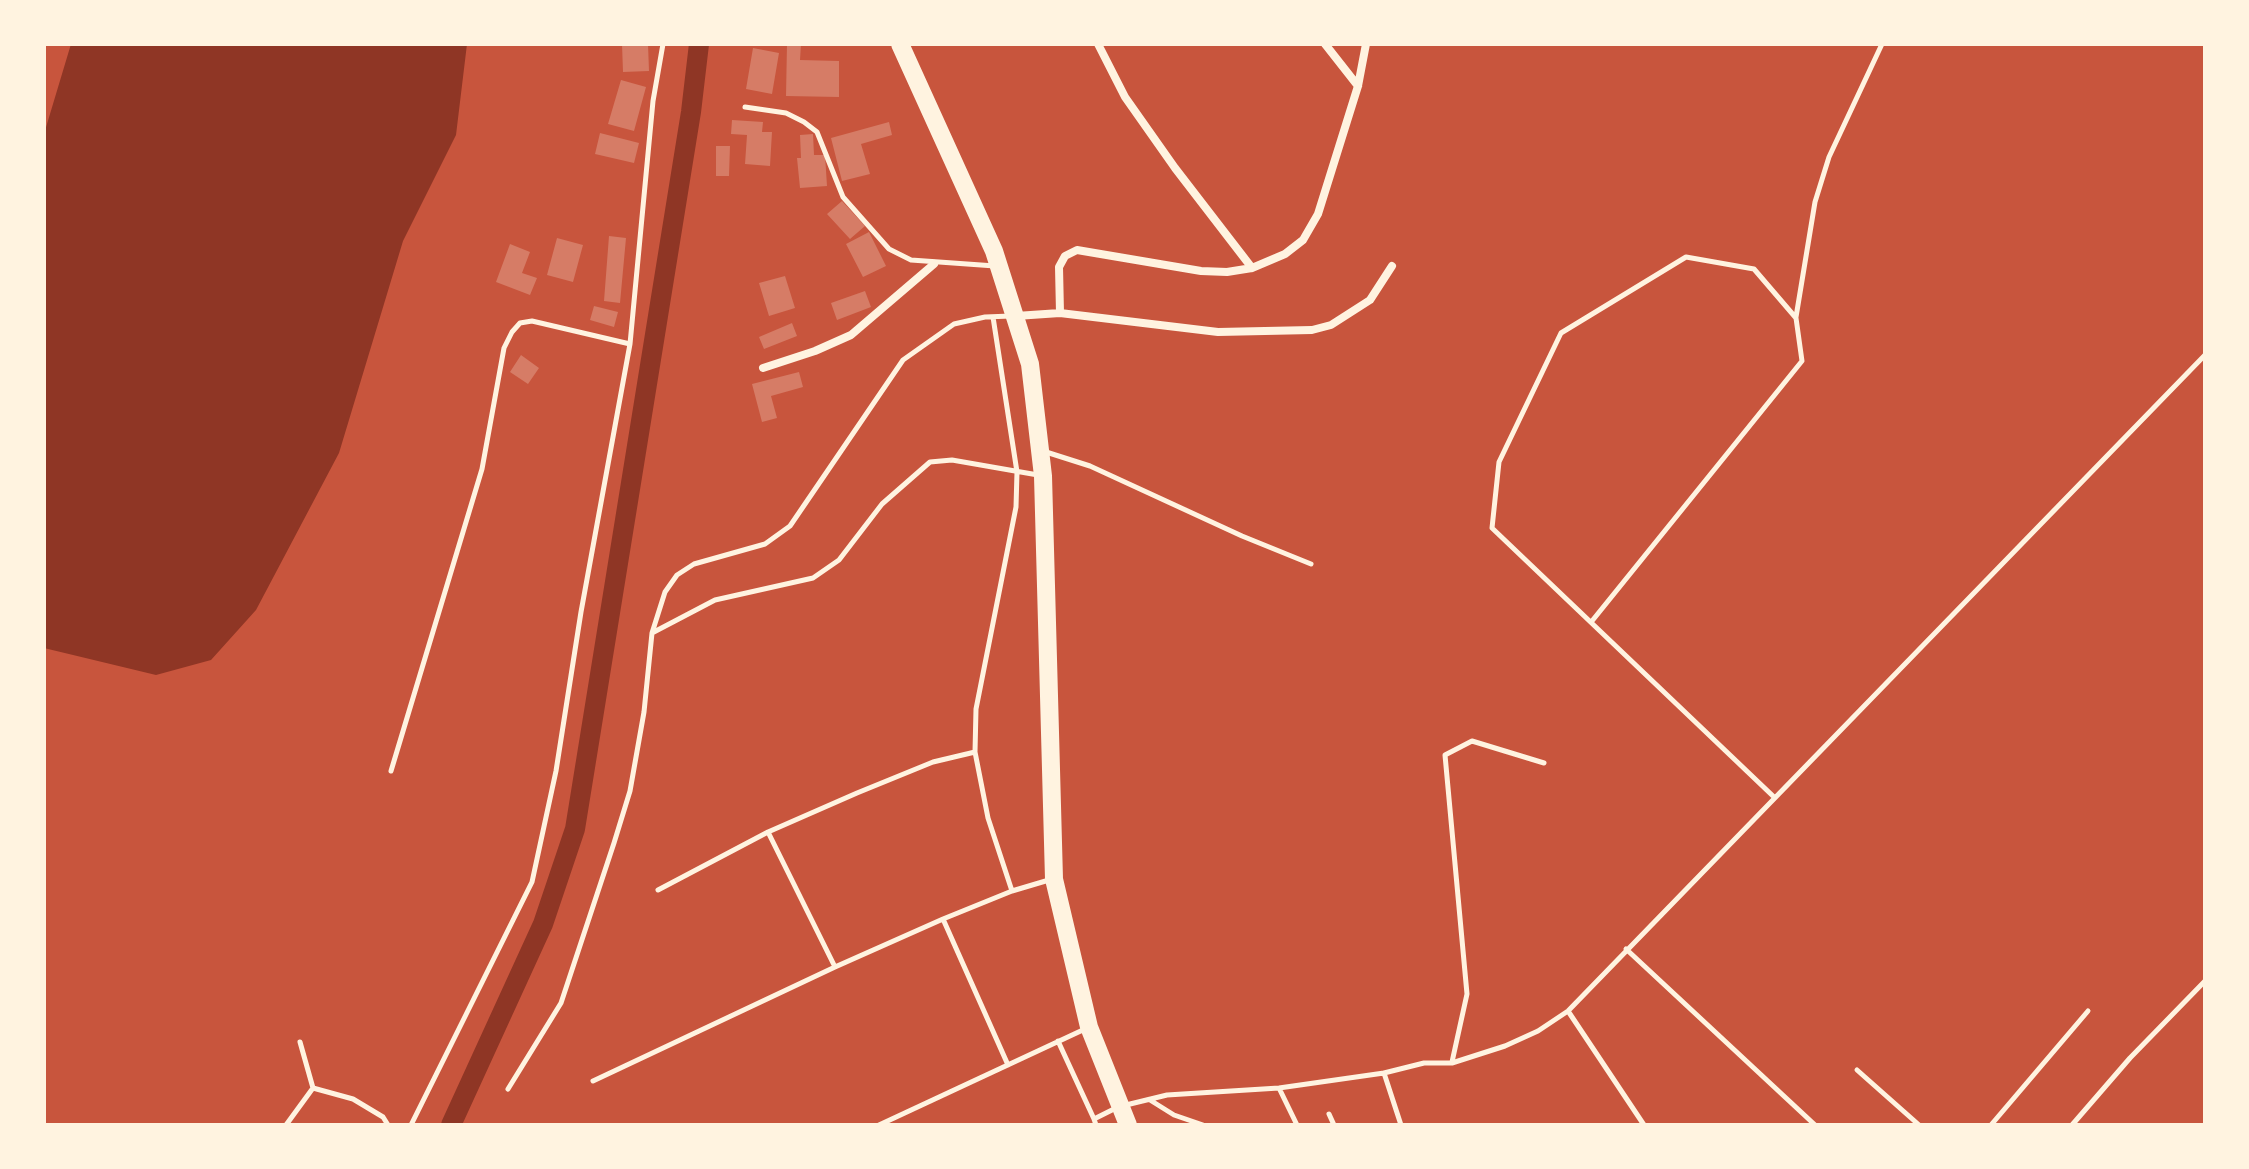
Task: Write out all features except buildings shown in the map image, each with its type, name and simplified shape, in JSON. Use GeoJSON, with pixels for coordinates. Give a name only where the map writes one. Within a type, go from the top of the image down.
{"type":"FeatureCollection","features":[{"type":"Feature","properties":{"kind":"highway"},"geometry":{"type":"LineString","coordinates":[[900,44],[1000,267],[1030,364],[1043,476],[1054,879],[1089,1027],[1128,1125]]}},
{"type":"Feature","properties":{"kind":"street"},"geometry":{"type":"LineString","coordinates":[[1098,44],[1125,97],[1252,268]]}},
{"type":"Feature","properties":{"kind":"street"},"geometry":{"type":"LineString","coordinates":[[1325,44],[1358,86]]}},
{"type":"Feature","properties":{"kind":"street"},"geometry":{"type":"LineString","coordinates":[[1060,313],[1059,267],[1065,256],[1077,250],[1201,271],[1227,272],[1252,268],[1285,254],[1303,240],[1318,214],[1358,86],[1366,44]]}},
{"type":"Feature","properties":{"kind":"street"},"geometry":{"type":"LineString","coordinates":[[763,368],[851,335],[934,264]]}},
{"type":"Feature","properties":{"kind":"street"},"geometry":{"type":"LineString","coordinates":[[1016,316],[1060,313],[1218,332],[1312,330],[1331,325],[1370,300],[1392,266]]}},
{"type":"Feature","properties":{"kind":"lane"},"geometry":{"type":"LineString","coordinates":[[411,1125],[532,882],[556,771],[581,612],[630,344],[653,101],[663,44]]}},
{"type":"Feature","properties":{"kind":"lane"},"geometry":{"type":"LineString","coordinates":[[1592,621],[1802,361],[1796,318],[1815,202],[1829,157],[1882,44]]}},
{"type":"Feature","properties":{"kind":"lane"},"geometry":{"type":"LineString","coordinates":[[745,107],[786,113],[817,132],[843,197],[889,249],[911,260],[934,264],[1000,267]]}},
{"type":"Feature","properties":{"kind":"lane"},"geometry":{"type":"LineString","coordinates":[[1774,797],[1492,528],[1499,462],[1561,333],[1686,257],[1754,269],[1796,318]]}},
{"type":"Feature","properties":{"kind":"lane"},"geometry":{"type":"LineString","coordinates":[[508,1089],[561,1003],[614,843],[630,791],[644,712],[652,633],[665,592],[677,575],[694,564],[765,544],[790,526],[903,360],[954,324],[1016,316]]}},
{"type":"Feature","properties":{"kind":"lane"},"geometry":{"type":"LineString","coordinates":[[993,317],[1017,472],[1016,507],[976,709],[975,752],[988,818],[1012,891]]}},
{"type":"Feature","properties":{"kind":"lane"},"geometry":{"type":"LineString","coordinates":[[391,771],[482,469],[504,348],[512,332],[520,323],[532,321],[630,344]]}},
{"type":"Feature","properties":{"kind":"lane"},"geometry":{"type":"LineString","coordinates":[[1058,1041],[1095,1122],[1119,1107],[1167,1095],[1279,1088],[1384,1073],[1424,1063],[1452,1063],[1505,1046],[1538,1031],[1568,1011],[2205,355]]}},
{"type":"Feature","properties":{"kind":"lane"},"geometry":{"type":"LineString","coordinates":[[1040,450],[1090,466],[1311,564]]}},
{"type":"Feature","properties":{"kind":"lane"},"geometry":{"type":"LineString","coordinates":[[652,633],[715,600],[813,578],[839,560],[882,504],[930,462],[952,460],[1043,476]]}},
{"type":"Feature","properties":{"kind":"lane"},"geometry":{"type":"LineString","coordinates":[[1452,1063],[1467,994],[1445,755],[1472,741],[1544,763]]}},
{"type":"Feature","properties":{"kind":"lane"},"geometry":{"type":"LineString","coordinates":[[658,890],[768,832],[933,762],[975,752]]}},
{"type":"Feature","properties":{"kind":"lane"},"geometry":{"type":"LineString","coordinates":[[768,832],[835,967]]}},
{"type":"Feature","properties":{"kind":"lane"},"geometry":{"type":"LineString","coordinates":[[593,1081],[943,919],[1012,891],[1054,879]]}},
{"type":"Feature","properties":{"kind":"lane"},"geometry":{"type":"LineString","coordinates":[[943,919],[1008,1065]]}},
{"type":"Feature","properties":{"kind":"lane"},"geometry":{"type":"LineString","coordinates":[[1626,949],[1815,1125]]}},
{"type":"Feature","properties":{"kind":"lane"},"geometry":{"type":"LineString","coordinates":[[2072,1125],[2130,1058],[2205,981]]}},
{"type":"Feature","properties":{"kind":"lane"},"geometry":{"type":"LineString","coordinates":[[1568,1011],[1644,1125]]}},
{"type":"Feature","properties":{"kind":"lane"},"geometry":{"type":"LineString","coordinates":[[1991,1125],[2088,1011]]}},
{"type":"Feature","properties":{"kind":"lane"},"geometry":{"type":"LineString","coordinates":[[879,1125],[1089,1027]]}},
{"type":"Feature","properties":{"kind":"lane"},"geometry":{"type":"LineString","coordinates":[[300,1042],[313,1088]]}},
{"type":"Feature","properties":{"kind":"lane"},"geometry":{"type":"LineString","coordinates":[[1857,1070],[1919,1125]]}},
{"type":"Feature","properties":{"kind":"lane"},"geometry":{"type":"LineString","coordinates":[[1384,1073],[1401,1125]]}},
{"type":"Feature","properties":{"kind":"lane"},"geometry":{"type":"LineString","coordinates":[[286,1125],[313,1088]]}},
{"type":"Feature","properties":{"kind":"lane"},"geometry":{"type":"LineString","coordinates":[[313,1088],[353,1099],[383,1117],[388,1125]]}},
{"type":"Feature","properties":{"kind":"lane"},"geometry":{"type":"LineString","coordinates":[[1279,1088],[1297,1125]]}},
{"type":"Feature","properties":{"kind":"lane"},"geometry":{"type":"LineString","coordinates":[[1149,1099],[1174,1115],[1203,1125]]}},
{"type":"Feature","properties":{"kind":"lane"},"geometry":{"type":"LineString","coordinates":[[1329,1114],[1334,1125]]}},
{"type":"Feature","properties":{"kind":"shaded area"},"geometry":{"type":"Polygon","coordinates":[[[71,44],[467,44],[456,135],[403,241],[339,453],[256,610],[211,660],[156,675],[44,648],[44,134],[71,44]]]}},
{"type":"Feature","properties":{"kind":"waterway"},"geometry":{"type":"LineString","coordinates":[[451,1125],[543,924],[575,829],[691,112],[699,44]]}}]}
